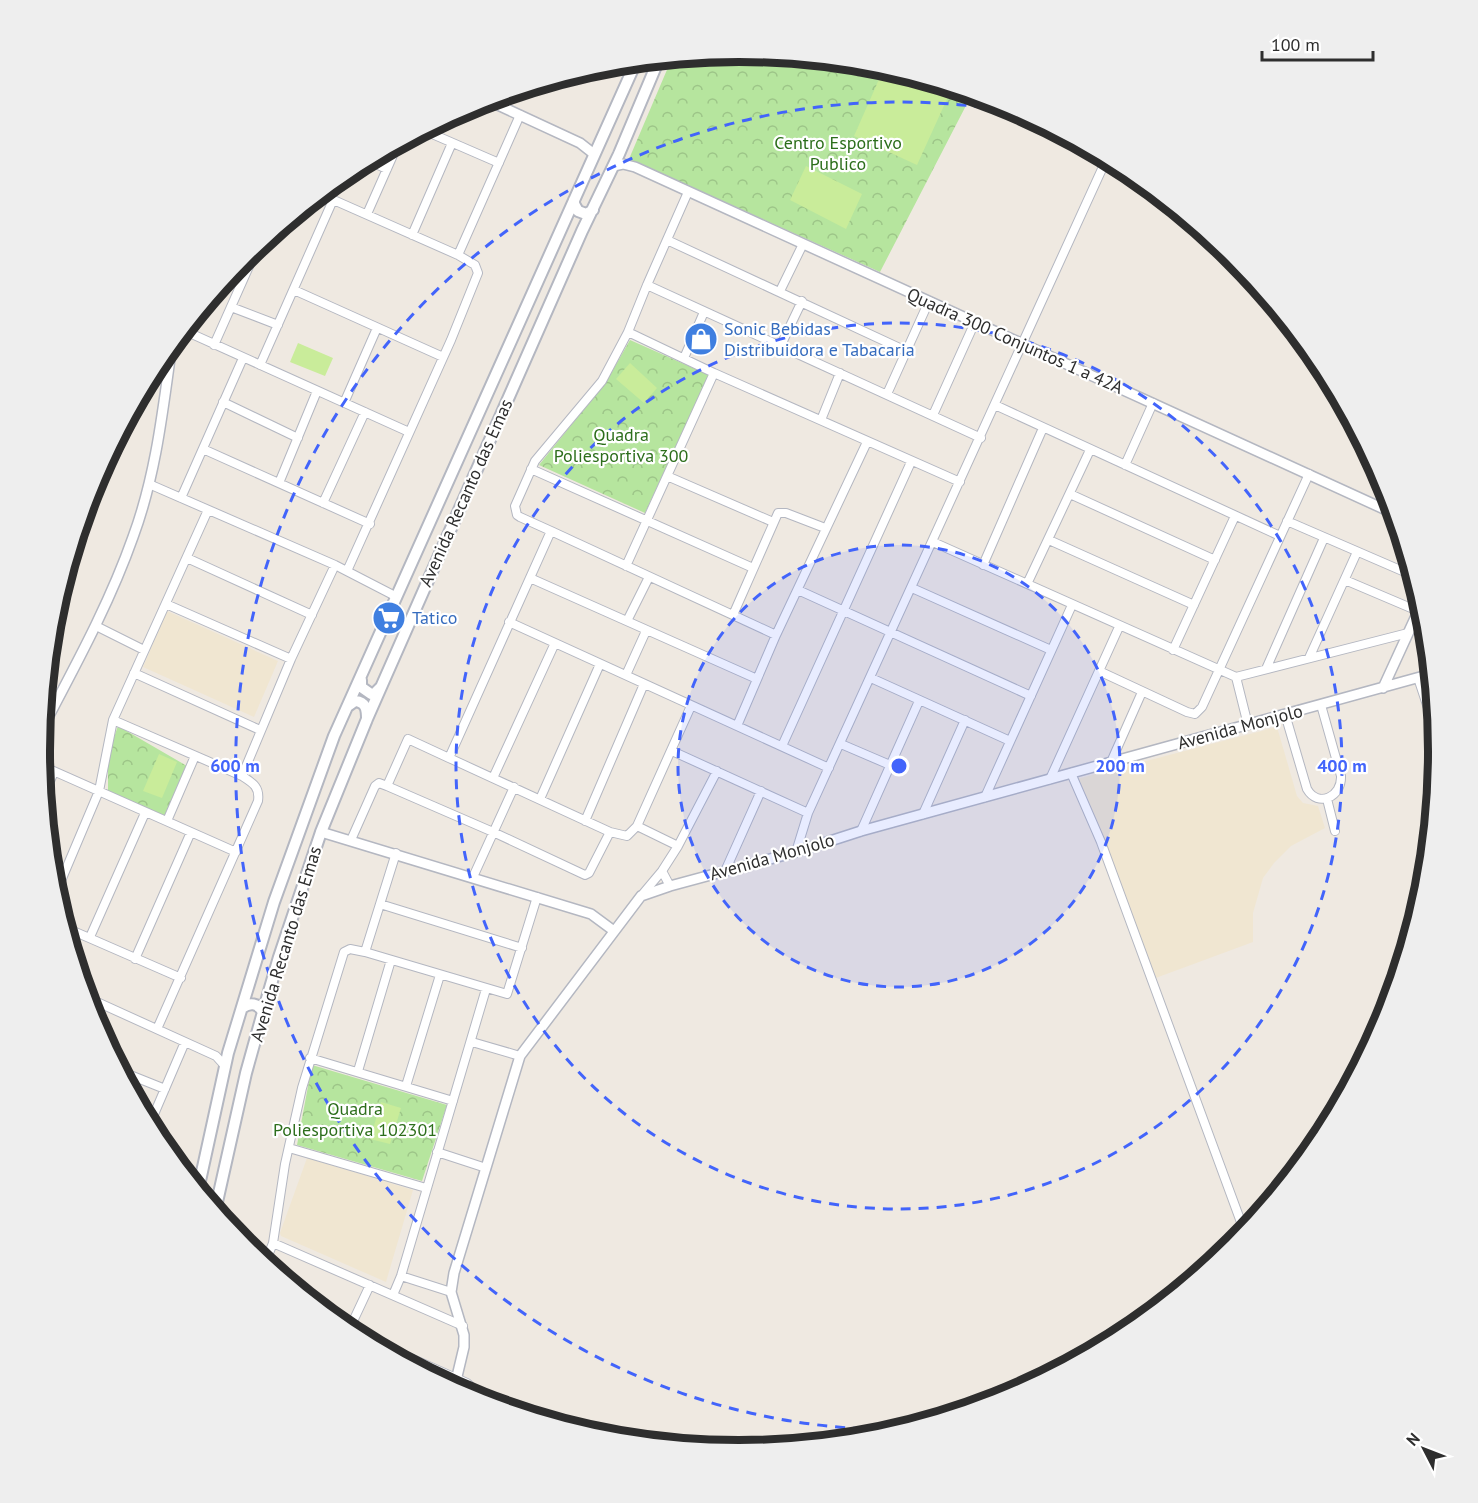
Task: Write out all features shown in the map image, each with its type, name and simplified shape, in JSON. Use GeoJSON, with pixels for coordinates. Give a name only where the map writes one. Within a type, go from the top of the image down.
{"type":"FeatureCollection","features":[{"type":"Feature","properties":{"kind":"main road","name":"Avenida Recanto das Emas"},"geometry":{"type":"LineString","coordinates":[[217,1198],[263,1012],[321,832],[367,719],[656,67]]}},
{"type":"Feature","properties":{"kind":"main road","name":"Avenida Recanto das Emas"},"geometry":{"type":"LineString","coordinates":[[201,1182],[228,1053],[274,902],[334,736],[632,71]]}},
{"type":"Feature","properties":{"kind":"main road"},"geometry":{"type":"LineString","coordinates":[[580,185],[603,188]]}},
{"type":"Feature","properties":{"kind":"main road"},"geometry":{"type":"LineString","coordinates":[[574,200],[575,208],[581,213],[586,214],[593,210]]}},
{"type":"Feature","properties":{"kind":"main road"},"geometry":{"type":"LineString","coordinates":[[564,221],[568,219],[578,222],[582,231]]}},
{"type":"Feature","properties":{"kind":"main road"},"geometry":{"type":"LineString","coordinates":[[361,680],[360,685],[371,694],[381,687]]}},
{"type":"Feature","properties":{"kind":"main road"},"geometry":{"type":"LineString","coordinates":[[348,706],[355,701],[364,704],[367,709],[367,719]]}},
{"type":"Feature","properties":{"kind":"main road"},"geometry":{"type":"LineString","coordinates":[[259,954],[265,962],[277,965]]}},
{"type":"Feature","properties":{"kind":"main road"},"geometry":{"type":"LineString","coordinates":[[242,1008],[251,1003],[256,1004],[263,1012]]}},
{"type":"Feature","properties":{"kind":"street"},"geometry":{"type":"LineString","coordinates":[[499,106],[596,150]]}},
{"type":"Feature","properties":{"kind":"street"},"geometry":{"type":"LineString","coordinates":[[458,255],[520,116]]}},
{"type":"Feature","properties":{"kind":"street"},"geometry":{"type":"LineString","coordinates":[[432,134],[498,164]]}},
{"type":"Feature","properties":{"kind":"street"},"geometry":{"type":"LineString","coordinates":[[411,235],[452,143]]}},
{"type":"Feature","properties":{"kind":"street"},"geometry":{"type":"LineString","coordinates":[[367,214],[393,154]]}},
{"type":"Feature","properties":{"kind":"street","name":"Quadra 300 Conjuntos 1 a 42A"},"geometry":{"type":"LineString","coordinates":[[619,154],[635,167]]}},
{"type":"Feature","properties":{"kind":"street","name":"Quadra 300 Conjuntos 1 a 42A"},"geometry":{"type":"LineString","coordinates":[[613,166],[623,164],[635,167],[1384,509]]}},
{"type":"Feature","properties":{"kind":"street"},"geometry":{"type":"LineString","coordinates":[[377,165],[387,169]]}},
{"type":"Feature","properties":{"kind":"street"},"geometry":{"type":"LineString","coordinates":[[796,852],[808,813],[1103,166]]}},
{"type":"Feature","properties":{"kind":"street"},"geometry":{"type":"LineString","coordinates":[[688,192],[628,332],[602,381],[540,454],[531,468],[514,509],[520,517],[776,635]]}},
{"type":"Feature","properties":{"kind":"street"},"geometry":{"type":"LineString","coordinates":[[328,198],[458,255],[475,265],[478,273],[478,278],[370,524],[347,571]]}},
{"type":"Feature","properties":{"kind":"street"},"geometry":{"type":"LineString","coordinates":[[260,365],[333,200]]}},
{"type":"Feature","properties":{"kind":"street"},"geometry":{"type":"LineString","coordinates":[[667,240],[906,351]]}},
{"type":"Feature","properties":{"kind":"street"},"geometry":{"type":"LineString","coordinates":[[780,291],[803,244]]}},
{"type":"Feature","properties":{"kind":"street"},"geometry":{"type":"LineString","coordinates":[[214,345],[248,267]]}},
{"type":"Feature","properties":{"kind":"street"},"geometry":{"type":"LineString","coordinates":[[647,285],[981,438]]}},
{"type":"Feature","properties":{"kind":"street"},"geometry":{"type":"LineString","coordinates":[[294,290],[443,357]]}},
{"type":"Feature","properties":{"kind":"street"},"geometry":{"type":"LineString","coordinates":[[887,394],[929,301]]}},
{"type":"Feature","properties":{"kind":"street"},"geometry":{"type":"LineString","coordinates":[[781,345],[802,302]]}},
{"type":"Feature","properties":{"kind":"street"},"geometry":{"type":"LineString","coordinates":[[231,307],[278,325]]}},
{"type":"Feature","properties":{"kind":"street"},"geometry":{"type":"LineString","coordinates":[[684,358],[704,312]]}},
{"type":"Feature","properties":{"kind":"street"},"geometry":{"type":"LineString","coordinates":[[933,415],[975,322]]}},
{"type":"Feature","properties":{"kind":"street"},"geometry":{"type":"LineString","coordinates":[[344,403],[377,328]]}},
{"type":"Feature","properties":{"kind":"street"},"geometry":{"type":"LineString","coordinates":[[628,332],[714,373],[960,482]]}},
{"type":"Feature","properties":{"kind":"street"},"geometry":{"type":"LineString","coordinates":[[191,334],[409,432]]}},
{"type":"Feature","properties":{"kind":"street"},"geometry":{"type":"LineString","coordinates":[[181,498],[243,358]]}},
{"type":"Feature","properties":{"kind":"street"},"geometry":{"type":"LineString","coordinates":[[51,712],[96,626],[134,536],[149,484],[169,363]]}},
{"type":"Feature","properties":{"kind":"street"},"geometry":{"type":"LineString","coordinates":[[626,566],[714,373]]}},
{"type":"Feature","properties":{"kind":"street"},"geometry":{"type":"LineString","coordinates":[[821,420],[840,373]]}},
{"type":"Feature","properties":{"kind":"street"},"geometry":{"type":"LineString","coordinates":[[279,483],[317,392]]}},
{"type":"Feature","properties":{"kind":"street"},"geometry":{"type":"LineString","coordinates":[[223,402],[298,438]]}},
{"type":"Feature","properties":{"kind":"street"},"geometry":{"type":"LineString","coordinates":[[1125,465],[1153,403]]}},
{"type":"Feature","properties":{"kind":"street"},"geometry":{"type":"LineString","coordinates":[[995,405],[1280,536]]}},
{"type":"Feature","properties":{"kind":"street"},"geometry":{"type":"LineString","coordinates":[[323,503],[364,412]]}},
{"type":"Feature","properties":{"kind":"street"},"geometry":{"type":"LineString","coordinates":[[982,565],[1043,428]]}},
{"type":"Feature","properties":{"kind":"street"},"geometry":{"type":"LineString","coordinates":[[737,726],[776,635],[867,442]]}},
{"type":"Feature","properties":{"kind":"street"},"geometry":{"type":"LineString","coordinates":[[202,449],[370,524]]}},
{"type":"Feature","properties":{"kind":"street"},"geometry":{"type":"LineString","coordinates":[[1027,584],[1090,450]]}},
{"type":"Feature","properties":{"kind":"street"},"geometry":{"type":"LineString","coordinates":[[782,746],[911,462]]}},
{"type":"Feature","properties":{"kind":"street"},"geometry":{"type":"LineString","coordinates":[[531,468],[753,568]]}},
{"type":"Feature","properties":{"kind":"street"},"geometry":{"type":"LineString","coordinates":[[1098,671],[1195,714],[1202,707],[1309,474]]}},
{"type":"Feature","properties":{"kind":"street"},"geometry":{"type":"LineString","coordinates":[[667,476],[773,522]]}},
{"type":"Feature","properties":{"kind":"street"},"geometry":{"type":"LineString","coordinates":[[149,484],[335,565],[397,597]]}},
{"type":"Feature","properties":{"kind":"street"},"geometry":{"type":"LineString","coordinates":[[1070,494],[1215,560]]}},
{"type":"Feature","properties":{"kind":"street"},"geometry":{"type":"LineString","coordinates":[[61,876],[99,791],[113,720],[208,510]]}},
{"type":"Feature","properties":{"kind":"street"},"geometry":{"type":"LineString","coordinates":[[733,615],[773,522],[781,512],[825,528]]}},
{"type":"Feature","properties":{"kind":"street"},"geometry":{"type":"LineString","coordinates":[[1173,650],[1235,516]]}},
{"type":"Feature","properties":{"kind":"street"},"geometry":{"type":"LineString","coordinates":[[1287,521],[1405,572]]}},
{"type":"Feature","properties":{"kind":"street"},"geometry":{"type":"LineString","coordinates":[[449,758],[551,531]]}},
{"type":"Feature","properties":{"kind":"street"},"geometry":{"type":"LineString","coordinates":[[1266,669],[1324,538]]}},
{"type":"Feature","properties":{"kind":"street"},"geometry":{"type":"LineString","coordinates":[[1049,540],[1194,605]]}},
{"type":"Feature","properties":{"kind":"street"},"geometry":{"type":"LineString","coordinates":[[933,542],[1236,678],[1408,633]]}},
{"type":"Feature","properties":{"kind":"street"},"geometry":{"type":"LineString","coordinates":[[1309,658],[1357,552]]}},
{"type":"Feature","properties":{"kind":"street"},"geometry":{"type":"LineString","coordinates":[[187,558],[312,615]]}},
{"type":"Feature","properties":{"kind":"street"},"geometry":{"type":"LineString","coordinates":[[242,776],[291,659],[335,565]]}},
{"type":"Feature","properties":{"kind":"street"},"geometry":{"type":"LineString","coordinates":[[627,621],[649,577]]}},
{"type":"Feature","properties":{"kind":"street"},"geometry":{"type":"LineString","coordinates":[[530,578],[757,679]]}},
{"type":"Feature","properties":{"kind":"street"},"geometry":{"type":"LineString","coordinates":[[1345,580],[1412,604]]}},
{"type":"Feature","properties":{"kind":"street"},"geometry":{"type":"LineString","coordinates":[[912,588],[1051,650]]}},
{"type":"Feature","properties":{"kind":"street"},"geometry":{"type":"LineString","coordinates":[[798,591],[1031,696]]}},
{"type":"Feature","properties":{"kind":"street"},"geometry":{"type":"LineString","coordinates":[[166,604],[291,659]]}},
{"type":"Feature","properties":{"kind":"street"},"geometry":{"type":"LineString","coordinates":[[985,797],[1072,605]]}},
{"type":"Feature","properties":{"kind":"street"},"geometry":{"type":"LineString","coordinates":[[1383,688],[1415,618]]}},
{"type":"Feature","properties":{"kind":"street"},"geometry":{"type":"LineString","coordinates":[[509,622],[829,768]]}},
{"type":"Feature","properties":{"kind":"street"},"geometry":{"type":"LineString","coordinates":[[96,626],[144,650]]}},
{"type":"Feature","properties":{"kind":"street"},"geometry":{"type":"LineString","coordinates":[[1050,779],[1119,627]]}},
{"type":"Feature","properties":{"kind":"street"},"geometry":{"type":"LineString","coordinates":[[626,675],[646,631]]}},
{"type":"Feature","properties":{"kind":"street"},"geometry":{"type":"LineString","coordinates":[[493,778],[555,643]]}},
{"type":"Feature","properties":{"kind":"street"},"geometry":{"type":"LineString","coordinates":[[540,799],[600,664]]}},
{"type":"Feature","properties":{"kind":"street"},"geometry":{"type":"LineString","coordinates":[[134,673],[260,730]]}},
{"type":"Feature","properties":{"kind":"street","name":"Avenida Monjolo"},"geometry":{"type":"LineString","coordinates":[[641,896],[670,885],[796,852],[861,831],[1071,772],[1424,676]]}},
{"type":"Feature","properties":{"kind":"street"},"geometry":{"type":"LineString","coordinates":[[871,678],[1010,741]]}},
{"type":"Feature","properties":{"kind":"street"},"geometry":{"type":"LineString","coordinates":[[1236,678],[1248,725]]}},
{"type":"Feature","properties":{"kind":"street"},"geometry":{"type":"LineString","coordinates":[[1418,678],[1427,705]]}},
{"type":"Feature","properties":{"kind":"street"},"geometry":{"type":"LineString","coordinates":[[585,821],[645,684]]}},
{"type":"Feature","properties":{"kind":"street"},"geometry":{"type":"LineString","coordinates":[[1112,762],[1142,692]]}},
{"type":"Feature","properties":{"kind":"street"},"geometry":{"type":"LineString","coordinates":[[861,831],[919,701]]}},
{"type":"Feature","properties":{"kind":"street"},"geometry":{"type":"LineString","coordinates":[[1285,714],[1307,789],[1316,798],[1327,799],[1338,792],[1341,776],[1321,705]]}},
{"type":"Feature","properties":{"kind":"street"},"geometry":{"type":"LineString","coordinates":[[387,786],[408,739],[585,821],[610,832],[627,836],[637,826],[691,706]]}},
{"type":"Feature","properties":{"kind":"street"},"geometry":{"type":"LineString","coordinates":[[113,720],[242,776],[258,788],[259,794],[236,852],[157,1029]]}},
{"type":"Feature","properties":{"kind":"street"},"geometry":{"type":"LineString","coordinates":[[923,814],[965,720]]}},
{"type":"Feature","properties":{"kind":"street"},"geometry":{"type":"LineString","coordinates":[[841,744],[890,765]]}},
{"type":"Feature","properties":{"kind":"street"},"geometry":{"type":"LineString","coordinates":[[672,751],[808,813]]}},
{"type":"Feature","properties":{"kind":"street"},"geometry":{"type":"LineString","coordinates":[[166,821],[195,756]]}},
{"type":"Feature","properties":{"kind":"street"},"geometry":{"type":"LineString","coordinates":[[50,770],[236,852]]}},
{"type":"Feature","properties":{"kind":"street"},"geometry":{"type":"LineString","coordinates":[[456,1378],[464,1347],[463,1326],[451,1292],[454,1273],[520,1056],[662,871],[678,846],[717,771]]}},
{"type":"Feature","properties":{"kind":"street"},"geometry":{"type":"LineString","coordinates":[[51,780],[54,772]]}},
{"type":"Feature","properties":{"kind":"street"},"geometry":{"type":"LineString","coordinates":[[1071,772],[1101,842],[1241,1223]]}},
{"type":"Feature","properties":{"kind":"street"},"geometry":{"type":"LineString","coordinates":[[351,840],[375,786],[379,783],[493,831],[586,875],[610,832]]}},
{"type":"Feature","properties":{"kind":"street"},"geometry":{"type":"LineString","coordinates":[[473,877],[514,787]]}},
{"type":"Feature","properties":{"kind":"street"},"geometry":{"type":"LineString","coordinates":[[726,869],[761,791]]}},
{"type":"Feature","properties":{"kind":"street"},"geometry":{"type":"LineString","coordinates":[[1327,799],[1335,831]]}},
{"type":"Feature","properties":{"kind":"street"},"geometry":{"type":"LineString","coordinates":[[90,938],[146,813]]}},
{"type":"Feature","properties":{"kind":"street"},"geometry":{"type":"LineString","coordinates":[[637,826],[678,846]]}},
{"type":"Feature","properties":{"kind":"street"},"geometry":{"type":"LineString","coordinates":[[135,959],[191,832]]}},
{"type":"Feature","properties":{"kind":"street"},"geometry":{"type":"LineString","coordinates":[[321,832],[591,914],[614,931]]}},
{"type":"Feature","properties":{"kind":"street"},"geometry":{"type":"LineString","coordinates":[[365,952],[396,853]]}},
{"type":"Feature","properties":{"kind":"street"},"geometry":{"type":"LineString","coordinates":[[662,871],[670,885]]}},
{"type":"Feature","properties":{"kind":"street"},"geometry":{"type":"LineString","coordinates":[[268,1255],[273,1243],[285,1164],[310,1058],[344,952],[350,949],[365,952],[507,994],[537,897]]}},
{"type":"Feature","properties":{"kind":"street"},"geometry":{"type":"LineString","coordinates":[[380,904],[522,948]]}},
{"type":"Feature","properties":{"kind":"street"},"geometry":{"type":"LineString","coordinates":[[73,931],[181,978]]}},
{"type":"Feature","properties":{"kind":"street"},"geometry":{"type":"LineString","coordinates":[[358,1071],[391,960]]}},
{"type":"Feature","properties":{"kind":"street"},"geometry":{"type":"LineString","coordinates":[[406,1086],[440,975]]}},
{"type":"Feature","properties":{"kind":"street"},"geometry":{"type":"LineString","coordinates":[[393,1295],[401,1276],[486,989]]}},
{"type":"Feature","properties":{"kind":"street"},"geometry":{"type":"LineString","coordinates":[[97,1003],[216,1056],[225,1066]]}},
{"type":"Feature","properties":{"kind":"street"},"geometry":{"type":"LineString","coordinates":[[154,1115],[185,1042]]}},
{"type":"Feature","properties":{"kind":"street"},"geometry":{"type":"LineString","coordinates":[[472,1042],[520,1056]]}},
{"type":"Feature","properties":{"kind":"street"},"geometry":{"type":"LineString","coordinates":[[216,1056],[228,1053]]}},
{"type":"Feature","properties":{"kind":"street"},"geometry":{"type":"LineString","coordinates":[[310,1058],[453,1101]]}},
{"type":"Feature","properties":{"kind":"street"},"geometry":{"type":"LineString","coordinates":[[131,1075],[165,1089]]}},
{"type":"Feature","properties":{"kind":"street"},"geometry":{"type":"LineString","coordinates":[[289,1148],[426,1188]]}},
{"type":"Feature","properties":{"kind":"street"},"geometry":{"type":"LineString","coordinates":[[437,1152],[486,1168]]}},
{"type":"Feature","properties":{"kind":"street"},"geometry":{"type":"LineString","coordinates":[[273,1243],[463,1326]]}},
{"type":"Feature","properties":{"kind":"street"},"geometry":{"type":"LineString","coordinates":[[401,1276],[451,1292]]}},
{"type":"Feature","properties":{"kind":"street"},"geometry":{"type":"LineString","coordinates":[[351,1322],[370,1285]]}},
{"type":"Feature","properties":{"kind":"street"},"geometry":{"type":"LineString","coordinates":[[422,1364],[473,1388]]}},
{"type":"Feature","properties":{"kind":"shaded area"},"geometry":{"type":"Polygon","coordinates":[[[167,611],[278,661],[254,717],[143,667],[167,611]]]}},
{"type":"Feature","properties":{"kind":"shaded area"},"geometry":{"type":"Polygon","coordinates":[[[1277,727],[1297,796],[1303,803],[1318,806],[1325,828],[1291,846],[1263,878],[1253,913],[1253,942],[1153,979],[1077,779],[1277,727]]]}},
{"type":"Feature","properties":{"kind":"shaded area"},"geometry":{"type":"Polygon","coordinates":[[[307,1158],[413,1190],[386,1282],[281,1236],[280,1233],[307,1158]]]}},
{"type":"Feature","properties":{"kind":"green space","name":"Centro Esportivo Publico"},"geometry":{"type":"Polygon","coordinates":[[[739,62],[784,63],[829,68],[917,85],[968,102],[880,272],[629,159],[669,66],[739,62]]]}},
{"type":"Feature","properties":{"kind":"green space"},"geometry":{"type":"Polygon","coordinates":[[[880,76],[949,95],[917,165],[854,136],[880,76]]]}},
{"type":"Feature","properties":{"kind":"green space"},"geometry":{"type":"Polygon","coordinates":[[[806,166],[862,194],[846,229],[790,200],[806,166]]]}},
{"type":"Feature","properties":{"kind":"green space","name":"Quadra Poliesportiva 300"},"geometry":{"type":"Polygon","coordinates":[[[630,340],[709,375],[645,513],[539,465],[606,382],[630,340]]]}},
{"type":"Feature","properties":{"kind":"green space"},"geometry":{"type":"Polygon","coordinates":[[[298,343],[333,358],[325,376],[290,362],[298,343]]]}},
{"type":"Feature","properties":{"kind":"green space"},"geometry":{"type":"Polygon","coordinates":[[[630,363],[657,388],[644,403],[616,379],[630,363]]]}},
{"type":"Feature","properties":{"kind":"green space"},"geometry":{"type":"Polygon","coordinates":[[[118,726],[187,766],[165,817],[108,791],[108,754],[118,726]]]}},
{"type":"Feature","properties":{"kind":"green space"},"geometry":{"type":"Polygon","coordinates":[[[159,754],[177,762],[162,798],[143,791],[159,754]]]}},
{"type":"Feature","properties":{"kind":"green space","name":"Quadra Poliesportiva 102301"},"geometry":{"type":"Polygon","coordinates":[[[312,1065],[447,1105],[422,1181],[297,1145],[312,1065]]]}},
{"type":"Feature","properties":{"kind":"green space"},"geometry":{"type":"Polygon","coordinates":[[[381,1102],[401,1108],[390,1144],[370,1139],[381,1102]]]}},
{"type":"Feature","properties":{"kind":"place","name":"Sonic Bebidas Distribuidora e Tabacaria"},"geometry":{"type":"Point","coordinates":[701,339]}},
{"type":"Feature","properties":{"kind":"place","name":"Tatico"},"geometry":{"type":"Point","coordinates":[389,618]}}]}
